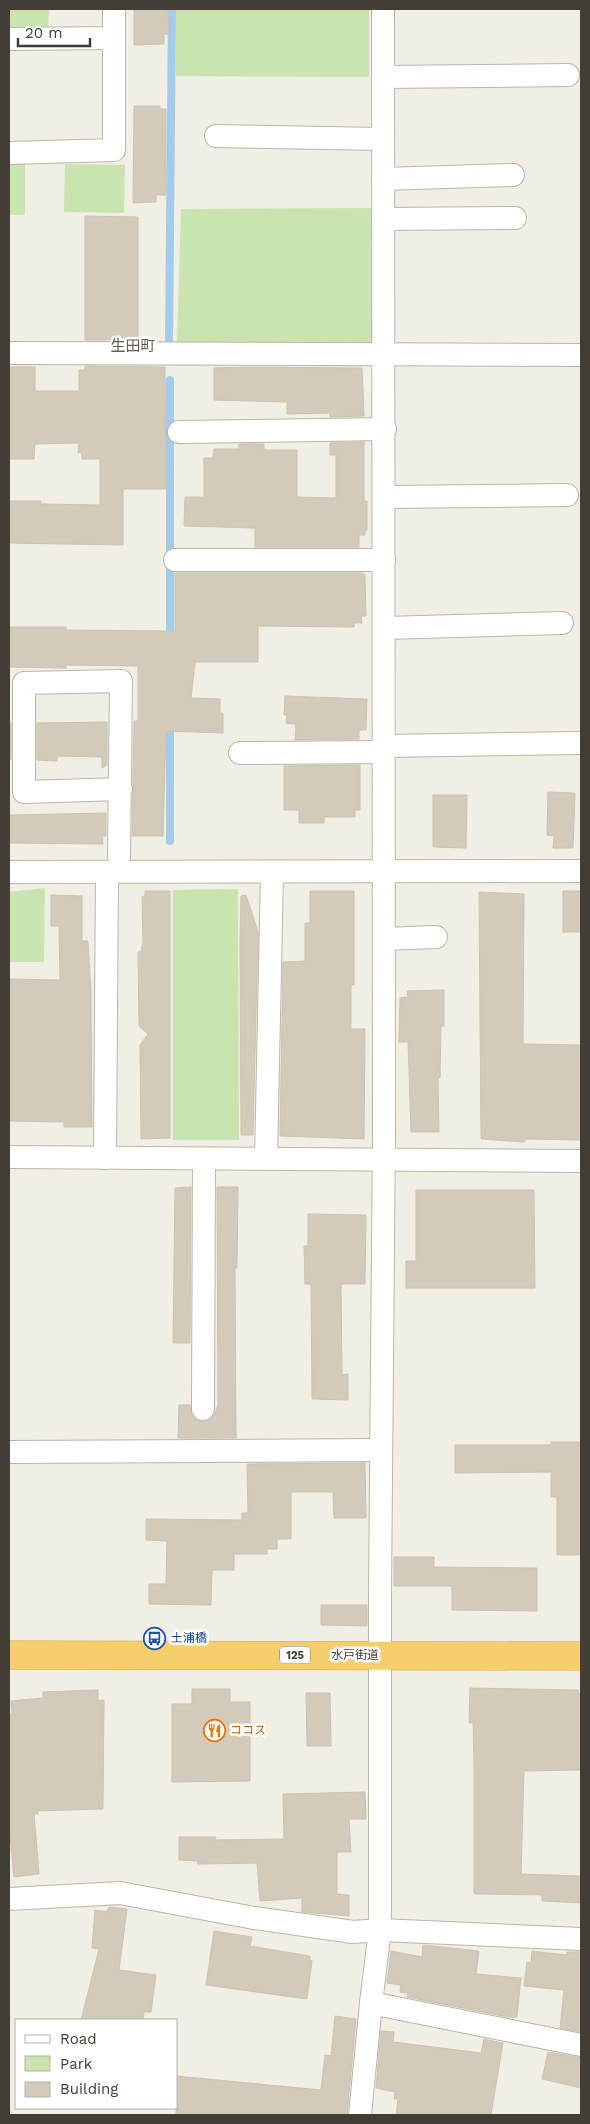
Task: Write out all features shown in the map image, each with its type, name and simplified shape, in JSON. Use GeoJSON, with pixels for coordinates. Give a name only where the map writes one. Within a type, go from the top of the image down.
{"type":"FeatureCollection","features":[{"type":"Feature","properties":{"kind":"highway","name":"水戸街道"},"geometry":{"type":"LineString","coordinates":[[9,1655],[380,1654],[581,1656]]}},
{"type":"Feature","properties":{"kind":"street"},"geometry":{"type":"LineString","coordinates":[[9,153],[114,150],[114,9]]}},
{"type":"Feature","properties":{"kind":"street"},"geometry":{"type":"LineString","coordinates":[[360,2115],[380,1930],[384,1160],[385,353],[382,139],[383,9]]}},
{"type":"Feature","properties":{"kind":"street"},"geometry":{"type":"LineString","coordinates":[[9,39],[114,38]]}},
{"type":"Feature","properties":{"kind":"street"},"geometry":{"type":"LineString","coordinates":[[383,76],[568,75]]}},
{"type":"Feature","properties":{"kind":"street"},"geometry":{"type":"LineString","coordinates":[[216,136],[382,139]]}},
{"type":"Feature","properties":{"kind":"street"},"geometry":{"type":"LineString","coordinates":[[383,179],[513,175]]}},
{"type":"Feature","properties":{"kind":"street"},"geometry":{"type":"LineString","coordinates":[[384,219],[515,218]]}},
{"type":"Feature","properties":{"kind":"street"},"geometry":{"type":"LineString","coordinates":[[9,353],[581,355]]}},
{"type":"Feature","properties":{"kind":"street"},"geometry":{"type":"LineString","coordinates":[[179,432],[385,429]]}},
{"type":"Feature","properties":{"kind":"street"},"geometry":{"type":"LineString","coordinates":[[384,497],[567,495]]}},
{"type":"Feature","properties":{"kind":"street"},"geometry":{"type":"LineString","coordinates":[[175,560],[384,560]]}},
{"type":"Feature","properties":{"kind":"street"},"geometry":{"type":"LineString","coordinates":[[384,628],[562,623]]}},
{"type":"Feature","properties":{"kind":"street"},"geometry":{"type":"LineString","coordinates":[[105,1158],[113,864],[121,790],[121,681],[24,683],[24,792],[121,790]]}},
{"type":"Feature","properties":{"kind":"street"},"geometry":{"type":"LineString","coordinates":[[240,753],[581,743]]}},
{"type":"Feature","properties":{"kind":"street"},"geometry":{"type":"LineString","coordinates":[[9,872],[113,864],[272,873],[384,871],[581,872]]}},
{"type":"Feature","properties":{"kind":"street"},"geometry":{"type":"LineString","coordinates":[[266,1159],[272,873]]}},
{"type":"Feature","properties":{"kind":"street"},"geometry":{"type":"LineString","coordinates":[[384,939],[436,937]]}},
{"type":"Feature","properties":{"kind":"street"},"geometry":{"type":"LineString","coordinates":[[9,1157],[581,1161]]}},
{"type":"Feature","properties":{"kind":"street"},"geometry":{"type":"LineString","coordinates":[[203,1408],[204,1159]]}},
{"type":"Feature","properties":{"kind":"street"},"geometry":{"type":"LineString","coordinates":[[9,1452],[381,1450]]}},
{"type":"Feature","properties":{"kind":"street"},"geometry":{"type":"LineString","coordinates":[[9,1898],[120,1893],[254,1918],[353,1932],[380,1930],[581,1939]]}},
{"type":"Feature","properties":{"kind":"street"},"geometry":{"type":"LineString","coordinates":[[372,2003],[581,2045]]}},
{"type":"Feature","properties":{"kind":"green space"},"geometry":{"type":"Polygon","coordinates":[[[9,9],[49,9],[48,31],[9,30],[9,9]]]}},
{"type":"Feature","properties":{"kind":"green space"},"geometry":{"type":"Polygon","coordinates":[[[176,9],[369,9],[369,77],[176,76],[176,9]]]}},
{"type":"Feature","properties":{"kind":"green space"},"geometry":{"type":"Polygon","coordinates":[[[9,164],[25,164],[25,215],[9,215],[9,164]]]}},
{"type":"Feature","properties":{"kind":"green space"},"geometry":{"type":"Polygon","coordinates":[[[65,164],[125,165],[124,213],[64,212],[65,164]]]}},
{"type":"Feature","properties":{"kind":"green space"},"geometry":{"type":"Polygon","coordinates":[[[374,208],[373,344],[177,344],[181,209],[374,208]]]}},
{"type":"Feature","properties":{"kind":"green space"},"geometry":{"type":"Polygon","coordinates":[[[45,888],[44,962],[9,962],[9,892],[45,888]]]}},
{"type":"Feature","properties":{"kind":"green space"},"geometry":{"type":"Polygon","coordinates":[[[238,889],[239,1140],[173,1140],[173,890],[238,889]]]}},
{"type":"Feature","properties":{"kind":"building"},"geometry":{"type":"Polygon","coordinates":[[[134,9],[168,9],[169,34],[164,34],[164,44],[134,45],[134,9]]]}},
{"type":"Feature","properties":{"kind":"building"},"geometry":{"type":"Polygon","coordinates":[[[134,106],[160,106],[160,109],[166,109],[166,195],[156,195],[156,202],[133,203],[134,106]]]}},
{"type":"Feature","properties":{"kind":"building"},"geometry":{"type":"Polygon","coordinates":[[[85,216],[138,217],[138,340],[85,340],[85,216]]]}},
{"type":"Feature","properties":{"kind":"building"},"geometry":{"type":"Polygon","coordinates":[[[85,366],[165,367],[166,489],[123,489],[123,545],[9,543],[9,501],[41,501],[41,504],[100,505],[100,459],[82,459],[82,453],[78,453],[79,443],[35,444],[34,459],[9,459],[9,367],[35,367],[35,391],[79,391],[79,370],[85,370],[85,366]]]}},
{"type":"Feature","properties":{"kind":"building"},"geometry":{"type":"Polygon","coordinates":[[[214,368],[362,368],[364,416],[330,417],[330,413],[287,414],[287,402],[214,400],[214,368]]]}},
{"type":"Feature","properties":{"kind":"building"},"geometry":{"type":"Polygon","coordinates":[[[364,442],[364,501],[367,501],[367,530],[365,530],[365,535],[359,535],[359,547],[255,547],[255,528],[184,526],[185,497],[204,497],[204,458],[213,458],[214,449],[239,449],[239,444],[264,444],[264,450],[297,450],[297,497],[336,498],[336,455],[330,455],[330,443],[364,442]]]}},
{"type":"Feature","properties":{"kind":"building"},"geometry":{"type":"Polygon","coordinates":[[[175,573],[363,573],[365,575],[366,616],[361,616],[362,623],[354,623],[354,627],[258,626],[258,662],[195,662],[191,698],[220,699],[220,713],[223,713],[223,733],[166,731],[163,836],[132,836],[134,721],[138,721],[138,666],[66,665],[66,668],[9,667],[9,627],[66,627],[66,630],[175,631],[175,573]]]}},
{"type":"Feature","properties":{"kind":"building"},"geometry":{"type":"Polygon","coordinates":[[[285,696],[367,699],[366,730],[359,730],[359,739],[295,740],[296,724],[286,723],[287,715],[284,715],[285,696]]]}},
{"type":"Feature","properties":{"kind":"building"},"geometry":{"type":"Polygon","coordinates":[[[107,722],[107,765],[102,768],[102,757],[57,756],[57,761],[37,760],[37,723],[107,722]]]}},
{"type":"Feature","properties":{"kind":"building"},"geometry":{"type":"Polygon","coordinates":[[[9,723],[11,723],[11,759],[9,759],[9,723]]]}},
{"type":"Feature","properties":{"kind":"building"},"geometry":{"type":"Polygon","coordinates":[[[360,765],[360,810],[355,810],[355,817],[324,817],[324,823],[299,823],[299,810],[284,810],[284,766],[360,765]]]}},
{"type":"Feature","properties":{"kind":"building"},"geometry":{"type":"Polygon","coordinates":[[[548,792],[575,793],[573,848],[553,848],[554,836],[547,835],[548,792]]]}},
{"type":"Feature","properties":{"kind":"building"},"geometry":{"type":"Polygon","coordinates":[[[433,795],[467,795],[466,848],[433,847],[433,795]]]}},
{"type":"Feature","properties":{"kind":"building"},"geometry":{"type":"Polygon","coordinates":[[[106,813],[106,836],[102,836],[103,844],[9,843],[9,815],[106,813]]]}},
{"type":"Feature","properties":{"kind":"building"},"geometry":{"type":"Polygon","coordinates":[[[145,891],[170,891],[170,1138],[141,1139],[140,1045],[148,1034],[139,1026],[138,952],[141,952],[143,941],[142,897],[145,896],[145,891]]]}},
{"type":"Feature","properties":{"kind":"building"},"geometry":{"type":"Polygon","coordinates":[[[310,891],[354,891],[354,985],[351,985],[351,1029],[365,1029],[364,1139],[280,1136],[283,962],[305,961],[305,923],[310,923],[310,891]]]}},
{"type":"Feature","properties":{"kind":"building"},"geometry":{"type":"Polygon","coordinates":[[[563,891],[581,891],[581,932],[563,932],[563,891]]]}},
{"type":"Feature","properties":{"kind":"building"},"geometry":{"type":"Polygon","coordinates":[[[479,892],[524,894],[523,1044],[581,1045],[581,1140],[525,1139],[525,1142],[481,1139],[479,892]]]}},
{"type":"Feature","properties":{"kind":"building"},"geometry":{"type":"Polygon","coordinates":[[[51,895],[82,896],[82,941],[88,941],[91,994],[92,1127],[64,1127],[64,1122],[9,1121],[9,979],[60,980],[59,926],[51,926],[51,895]]]}},
{"type":"Feature","properties":{"kind":"building"},"geometry":{"type":"Polygon","coordinates":[[[246,895],[258,932],[253,1135],[241,1135],[240,941],[241,896],[246,895]]]}},
{"type":"Feature","properties":{"kind":"building"},"geometry":{"type":"Polygon","coordinates":[[[444,990],[444,1026],[441,1026],[440,1078],[438,1078],[439,1132],[411,1132],[408,1042],[399,1042],[400,998],[408,997],[407,991],[444,990]]]}},
{"type":"Feature","properties":{"kind":"building"},"geometry":{"type":"Polygon","coordinates":[[[191,1187],[190,1343],[173,1343],[175,1188],[191,1187]]]}},
{"type":"Feature","properties":{"kind":"building"},"geometry":{"type":"Polygon","coordinates":[[[217,1187],[238,1187],[237,1268],[235,1268],[236,1438],[178,1438],[179,1405],[190,1405],[192,1416],[203,1422],[214,1416],[218,1405],[217,1187]]]}},
{"type":"Feature","properties":{"kind":"building"},"geometry":{"type":"Polygon","coordinates":[[[416,1190],[534,1190],[535,1288],[406,1288],[406,1261],[416,1261],[416,1190]]]}},
{"type":"Feature","properties":{"kind":"building"},"geometry":{"type":"Polygon","coordinates":[[[308,1214],[366,1215],[365,1284],[341,1284],[342,1375],[348,1374],[348,1400],[312,1399],[311,1284],[305,1284],[304,1246],[308,1246],[308,1214]]]}},
{"type":"Feature","properties":{"kind":"building"},"geometry":{"type":"Polygon","coordinates":[[[551,1442],[581,1442],[581,1555],[557,1555],[557,1497],[551,1497],[551,1472],[455,1473],[455,1445],[551,1445],[551,1442]]]}},
{"type":"Feature","properties":{"kind":"building"},"geometry":{"type":"Polygon","coordinates":[[[365,1463],[366,1518],[334,1518],[333,1492],[291,1492],[291,1539],[277,1539],[277,1549],[267,1549],[267,1554],[234,1554],[234,1570],[212,1570],[211,1605],[149,1604],[149,1584],[166,1584],[167,1541],[146,1540],[146,1519],[242,1520],[242,1513],[248,1513],[247,1464],[365,1463]]]}},
{"type":"Feature","properties":{"kind":"building"},"geometry":{"type":"Polygon","coordinates":[[[394,1557],[434,1557],[434,1567],[537,1568],[537,1611],[452,1610],[452,1586],[394,1586],[394,1557]]]}},
{"type":"Feature","properties":{"kind":"building"},"geometry":{"type":"Polygon","coordinates":[[[321,1605],[367,1605],[367,1626],[321,1625],[321,1605]]]}},
{"type":"Feature","properties":{"kind":"building"},"geometry":{"type":"Polygon","coordinates":[[[470,1688],[578,1690],[579,1694],[581,1694],[581,1770],[524,1771],[521,1874],[581,1876],[581,1903],[542,1901],[542,1895],[474,1894],[474,1765],[473,1723],[469,1723],[470,1688]]]}},
{"type":"Feature","properties":{"kind":"building"},"geometry":{"type":"Polygon","coordinates":[[[192,1689],[230,1689],[230,1702],[250,1702],[250,1781],[172,1782],[172,1704],[192,1704],[192,1689]]]}},
{"type":"Feature","properties":{"kind":"building"},"geometry":{"type":"Polygon","coordinates":[[[98,1690],[98,1701],[104,1700],[103,1809],[37,1811],[38,1814],[34,1814],[39,1874],[14,1877],[9,1825],[9,1714],[12,1713],[11,1701],[43,1698],[43,1692],[98,1690]]]}},
{"type":"Feature","properties":{"kind":"building"},"geometry":{"type":"Polygon","coordinates":[[[306,1693],[330,1693],[331,1746],[307,1746],[306,1693]]]}},
{"type":"Feature","properties":{"kind":"building"},"geometry":{"type":"Polygon","coordinates":[[[365,1792],[366,1819],[349,1819],[351,1852],[337,1852],[337,1894],[349,1895],[349,1916],[302,1912],[302,1898],[260,1901],[257,1863],[198,1864],[198,1861],[179,1860],[179,1837],[216,1837],[215,1840],[284,1839],[283,1794],[365,1792]]]}},
{"type":"Feature","properties":{"kind":"building"},"geometry":{"type":"Polygon","coordinates":[[[109,1907],[127,1909],[119,1970],[156,1975],[151,2012],[144,2012],[143,2019],[81,2019],[99,1949],[92,1948],[95,1910],[107,1912],[109,1907]]]}},
{"type":"Feature","properties":{"kind":"building"},"geometry":{"type":"Polygon","coordinates":[[[214,1931],[252,1937],[250,1946],[310,1956],[312,1961],[307,1999],[206,1985],[214,1931]]]}},
{"type":"Feature","properties":{"kind":"building"},"geometry":{"type":"Polygon","coordinates":[[[423,1945],[479,1951],[476,1974],[521,1978],[517,2017],[508,2017],[407,1997],[408,1993],[400,1992],[401,1985],[387,1983],[391,1951],[422,1957],[423,1945]]]}},
{"type":"Feature","properties":{"kind":"building"},"geometry":{"type":"Polygon","coordinates":[[[532,1951],[567,1955],[567,1952],[581,1952],[581,2032],[560,2028],[564,1990],[524,1986],[527,1962],[531,1963],[532,1951]]]}},
{"type":"Feature","properties":{"kind":"building"},"geometry":{"type":"Polygon","coordinates":[[[335,2016],[356,2019],[347,2115],[176,2115],[176,2109],[178,2109],[178,2076],[321,2090],[325,2055],[331,2056],[335,2016]]]}},
{"type":"Feature","properties":{"kind":"building"},"geometry":{"type":"Polygon","coordinates":[[[381,2031],[394,2032],[393,2042],[481,2053],[484,2039],[503,2043],[491,2115],[396,2115],[398,2099],[394,2099],[395,2092],[376,2088],[381,2031]]]}},
{"type":"Feature","properties":{"kind":"building"},"geometry":{"type":"Polygon","coordinates":[[[548,2052],[581,2058],[581,2088],[542,2079],[548,2052]]]}},
{"type":"Feature","properties":{"kind":"waterway"},"geometry":{"type":"LineString","coordinates":[[169,344],[172,9]]}},
{"type":"Feature","properties":{"kind":"waterway"},"geometry":{"type":"LineString","coordinates":[[170,380],[170,641]]}},
{"type":"Feature","properties":{"kind":"waterway"},"geometry":{"type":"LineString","coordinates":[[170,722],[170,841]]}},
{"type":"Feature","properties":{"kind":"place","name":"土浦橋"},"geometry":{"type":"Point","coordinates":[155,1638]}},
{"type":"Feature","properties":{"kind":"place","name":"ココス"},"geometry":{"type":"Point","coordinates":[214,1730]}},
{"type":"Feature","properties":{"kind":"district","name":"生田町"},"geometry":{"type":"Point","coordinates":[133,346]}}]}
